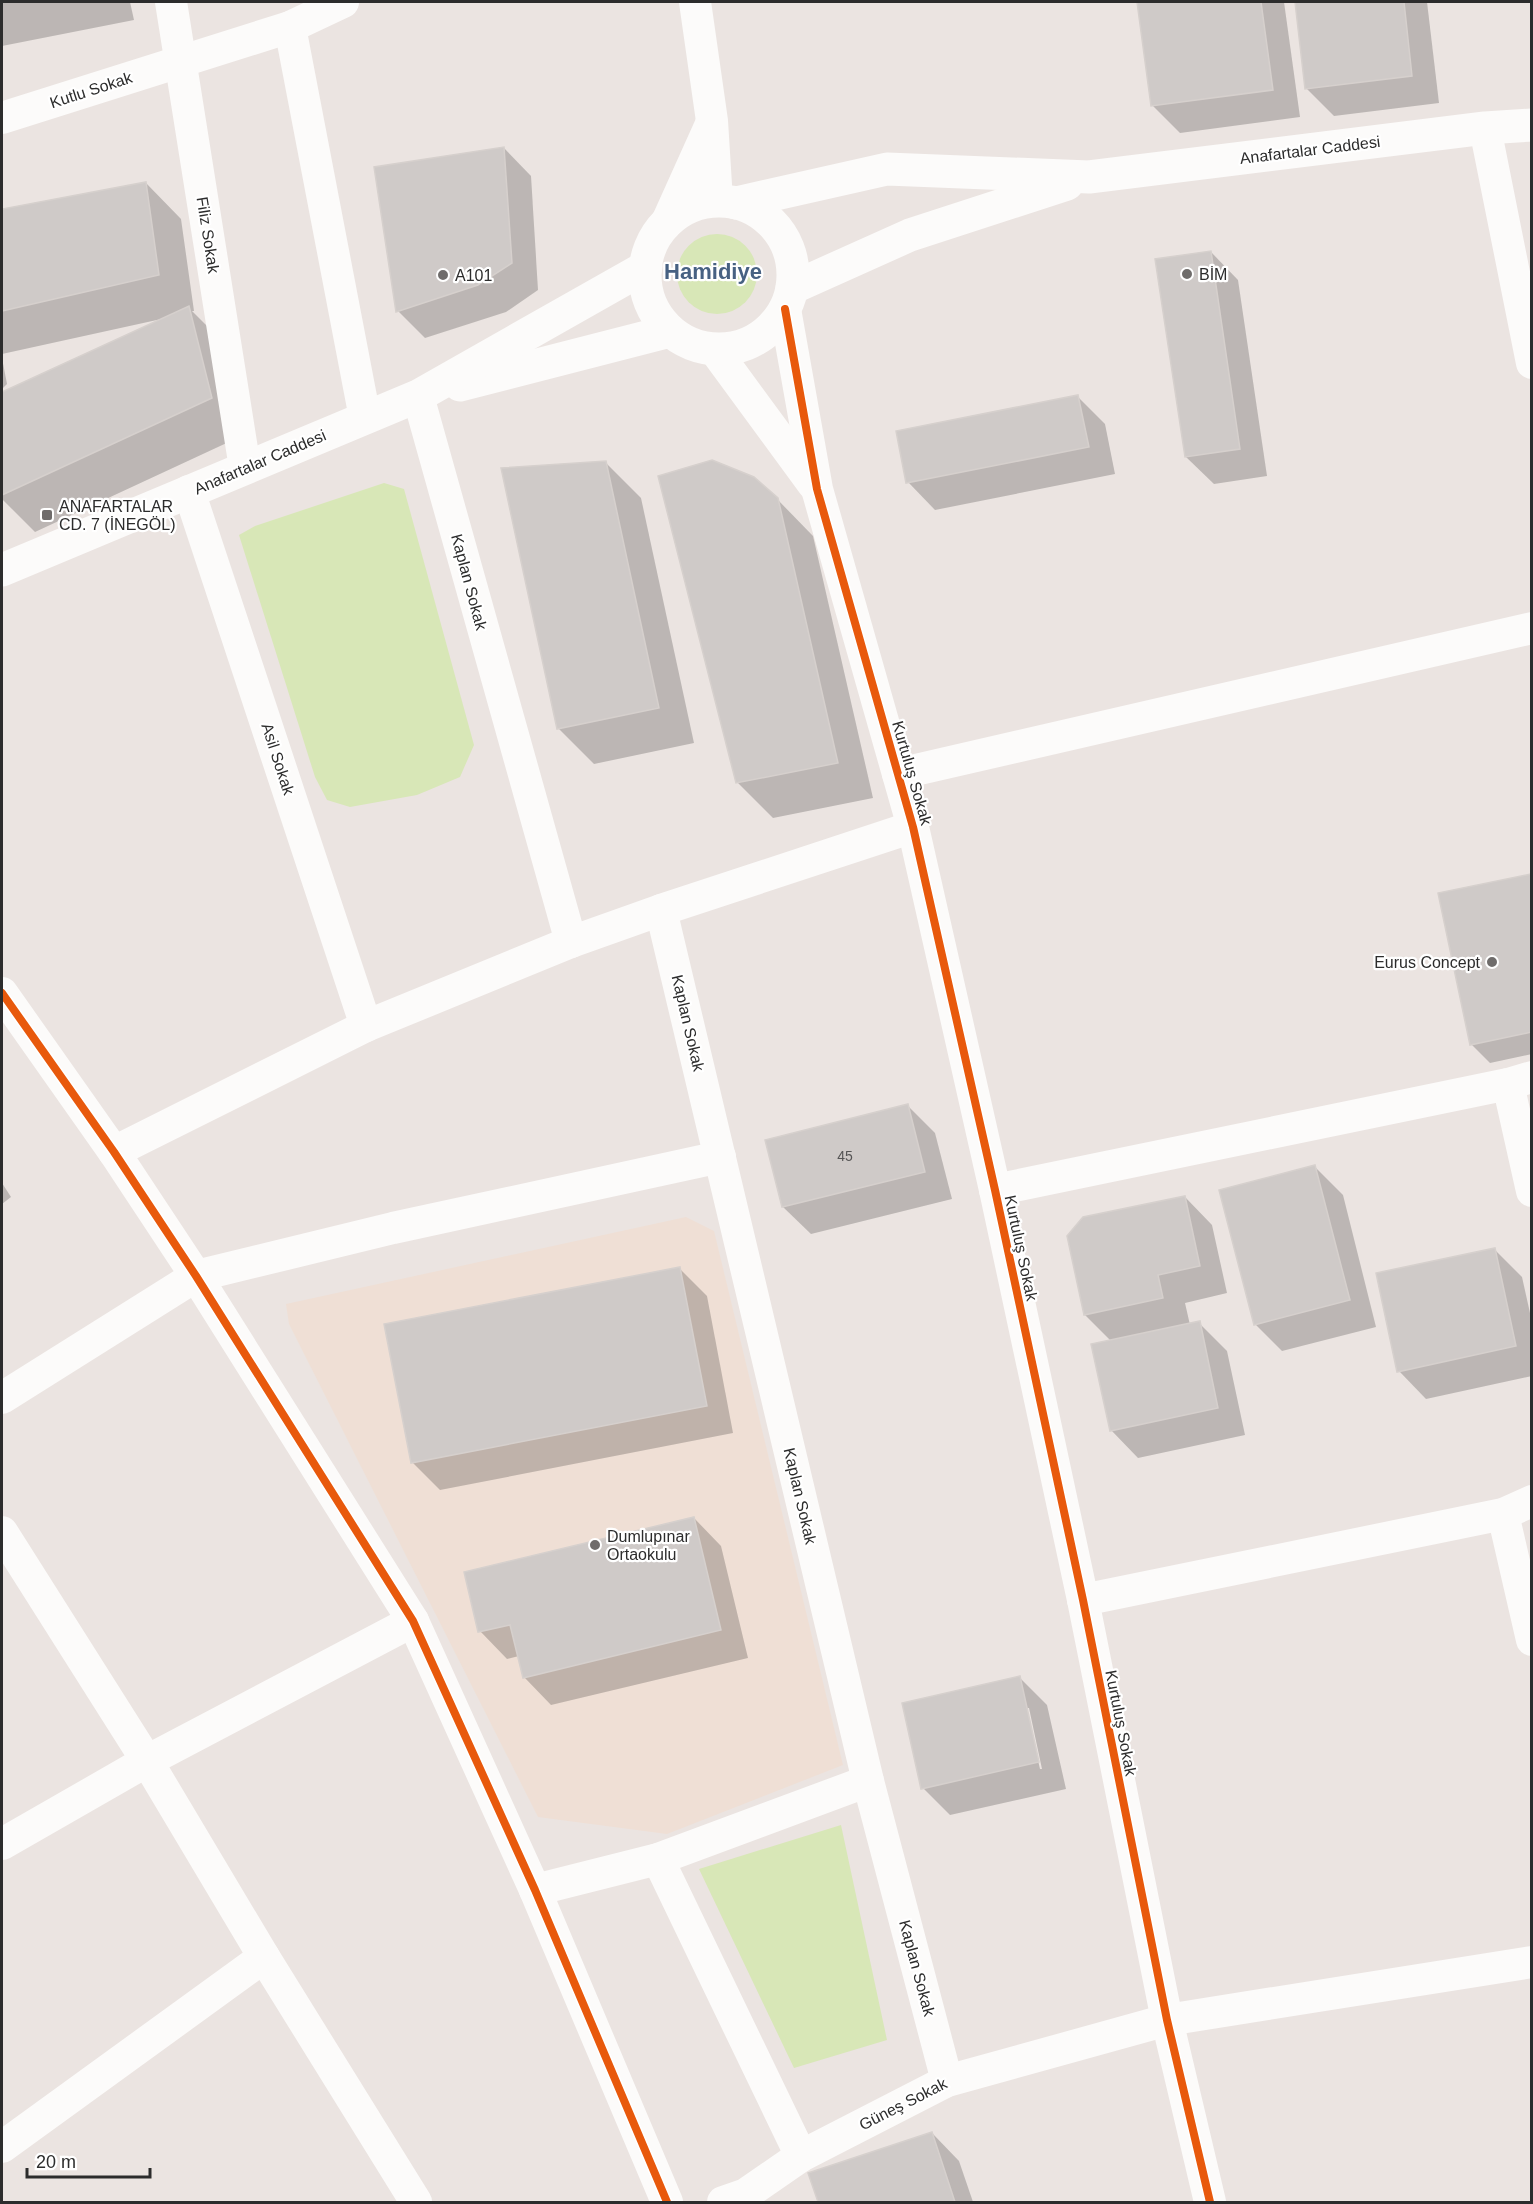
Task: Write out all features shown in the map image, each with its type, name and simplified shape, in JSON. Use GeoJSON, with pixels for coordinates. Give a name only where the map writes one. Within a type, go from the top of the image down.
{"type":"FeatureCollection","features":[{"type":"Feature","properties":{"kind":"main road","name":"Anafartalar Caddesi"},"geometry":{"type":"LineString","coordinates":[[1089,177],[1485,128],[1532,125]]}},
{"type":"Feature","properties":{"kind":"main road"},"geometry":{"type":"LineString","coordinates":[[727,202],[757,212],[774,225],[787,244],[793,266],[789,299],[772,327],[755,340],[735,347],[714,349],[690,343],[670,331],[655,312],[647,290],[646,267],[652,244],[666,224],[680,212],[689,208],[886,170],[1089,177]]}},
{"type":"Feature","properties":{"kind":"main road"},"geometry":{"type":"LineString","coordinates":[[789,299],[909,235],[1089,177]]}},
{"type":"Feature","properties":{"kind":"main road"},"geometry":{"type":"LineString","coordinates":[[418,396],[646,267]]}},
{"type":"Feature","properties":{"kind":"main road"},"geometry":{"type":"LineString","coordinates":[[418,396],[670,331]]}},
{"type":"Feature","properties":{"kind":"main road","name":"Anafartalar Caddesi"},"geometry":{"type":"LineString","coordinates":[[2,570],[418,396]]}},
{"type":"Feature","properties":{"kind":"street","name":"Filiz Sokak"},"geometry":{"type":"LineString","coordinates":[[171,2],[245,468]]}},
{"type":"Feature","properties":{"kind":"street","name":"Kutlu Sokak"},"geometry":{"type":"LineString","coordinates":[[2,118],[290,27],[343,2]]}},
{"type":"Feature","properties":{"kind":"street"},"geometry":{"type":"LineString","coordinates":[[695,2],[712,121],[727,202]]}},
{"type":"Feature","properties":{"kind":"street"},"geometry":{"type":"LineString","coordinates":[[290,27],[365,418]]}},
{"type":"Feature","properties":{"kind":"street"},"geometry":{"type":"LineString","coordinates":[[666,224],[712,121]]}},
{"type":"Feature","properties":{"kind":"street"},"geometry":{"type":"LineString","coordinates":[[1485,128],[1532,363]]}},
{"type":"Feature","properties":{"kind":"street"},"geometry":{"type":"LineString","coordinates":[[789,299],[817,489]]}},
{"type":"Feature","properties":{"kind":"street"},"geometry":{"type":"LineString","coordinates":[[714,349],[817,489]]}},
{"type":"Feature","properties":{"kind":"street","name":"Kaplan Sokak"},"geometry":{"type":"LineString","coordinates":[[418,396],[571,942]]}},
{"type":"Feature","properties":{"kind":"street","name":"Kurtuluş Sokak"},"geometry":{"type":"LineString","coordinates":[[817,489],[913,827],[996,1190],[1083,1600],[1167,2020],[1210,2202]]}},
{"type":"Feature","properties":{"kind":"street","name":"Asil Sokak"},"geometry":{"type":"LineString","coordinates":[[189,491],[366,1026]]}},
{"type":"Feature","properties":{"kind":"street"},"geometry":{"type":"LineString","coordinates":[[898,774],[1532,628]]}},
{"type":"Feature","properties":{"kind":"street"},"geometry":{"type":"LineString","coordinates":[[114,1152],[366,1026],[571,942],[913,827]]}},
{"type":"Feature","properties":{"kind":"street","name":"Kaplan Sokak"},"geometry":{"type":"LineString","coordinates":[[661,910],[868,1781],[947,2081]]}},
{"type":"Feature","properties":{"kind":"street"},"geometry":{"type":"LineString","coordinates":[[2,993],[114,1152],[196,1276],[413,1621],[535,1890],[667,2202]]}},
{"type":"Feature","properties":{"kind":"street"},"geometry":{"type":"LineString","coordinates":[[996,1190],[1520,1080],[1532,1191]]}},
{"type":"Feature","properties":{"kind":"street"},"geometry":{"type":"LineString","coordinates":[[2,1398],[196,1276],[393,1228],[720,1157]]}},
{"type":"Feature","properties":{"kind":"street"},"geometry":{"type":"LineString","coordinates":[[1083,1600],[1503,1514],[1532,1501]]}},
{"type":"Feature","properties":{"kind":"street"},"geometry":{"type":"LineString","coordinates":[[1503,1514],[1532,1640]]}},
{"type":"Feature","properties":{"kind":"street"},"geometry":{"type":"LineString","coordinates":[[2,1532],[147,1761],[264,1957],[416,2202]]}},
{"type":"Feature","properties":{"kind":"street"},"geometry":{"type":"LineString","coordinates":[[2,1844],[147,1761],[413,1621]]}},
{"type":"Feature","properties":{"kind":"street"},"geometry":{"type":"LineString","coordinates":[[535,1890],[658,1859],[868,1781]]}},
{"type":"Feature","properties":{"kind":"street"},"geometry":{"type":"LineString","coordinates":[[658,1859],[801,2156]]}},
{"type":"Feature","properties":{"kind":"street"},"geometry":{"type":"LineString","coordinates":[[2,2146],[264,1957]]}},
{"type":"Feature","properties":{"kind":"street","name":"Güneş Sokak"},"geometry":{"type":"LineString","coordinates":[[723,2202],[746,2194],[801,2156],[947,2081],[1167,2020],[1532,1962]]}},
{"type":"Feature","properties":{"kind":"shaded area","name":"Dumlupınar Ortaokulu"},"geometry":{"type":"Polygon","coordinates":[[[686,1217],[714,1231],[843,1765],[667,1834],[538,1817],[289,1324],[286,1304],[686,1217]]]}},
{"type":"Feature","properties":{"kind":"green space"},"geometry":{"type":"Polygon","coordinates":[[[709,234],[725,234],[746,245],[757,266],[757,282],[746,303],[725,314],[709,314],[695,308],[683,296],[677,282],[677,266],[683,252],[695,240],[709,234]]]}},
{"type":"Feature","properties":{"kind":"green space"},"geometry":{"type":"Polygon","coordinates":[[[384,483],[404,489],[474,745],[460,777],[417,795],[350,807],[327,800],[315,777],[239,535],[255,526],[384,483]]]}},
{"type":"Feature","properties":{"kind":"green space"},"geometry":{"type":"Polygon","coordinates":[[[841,1825],[887,2040],[794,2068],[699,1869],[841,1825]]]}},
{"type":"Feature","properties":{"kind":"building"},"geometry":{"type":"Polygon","coordinates":[[[1137,2],[1261,2],[1273,90],[1151,106],[1137,2]]]}},
{"type":"Feature","properties":{"kind":"building"},"geometry":{"type":"Polygon","coordinates":[[[1295,2],[1404,2],[1412,76],[1305,89],[1295,2]]]}},
{"type":"Feature","properties":{"kind":"building"},"geometry":{"type":"Polygon","coordinates":[[[504,147],[512,263],[478,285],[396,312],[374,167],[504,147]]]}},
{"type":"Feature","properties":{"kind":"building"},"geometry":{"type":"Polygon","coordinates":[[[146,182],[159,275],[2,311],[2,209],[146,182]]]}},
{"type":"Feature","properties":{"kind":"building"},"geometry":{"type":"Polygon","coordinates":[[[1211,251],[1240,449],[1185,457],[1155,259],[1211,251]]]}},
{"type":"Feature","properties":{"kind":"building"},"geometry":{"type":"Polygon","coordinates":[[[189,306],[212,398],[2,495],[2,392],[189,306]]]}},
{"type":"Feature","properties":{"kind":"building"},"geometry":{"type":"Polygon","coordinates":[[[1078,395],[1089,447],[906,483],[896,431],[1078,395]]]}},
{"type":"Feature","properties":{"kind":"building"},"geometry":{"type":"Polygon","coordinates":[[[712,460],[754,477],[778,498],[838,763],[736,783],[658,476],[712,460]]]}},
{"type":"Feature","properties":{"kind":"building"},"geometry":{"type":"Polygon","coordinates":[[[606,461],[659,708],[557,729],[501,468],[606,461]]]}},
{"type":"Feature","properties":{"kind":"building","name":"Eurus Concept"},"geometry":{"type":"Polygon","coordinates":[[[1531,874],[1532,1032],[1470,1045],[1438,893],[1531,874]]]}},
{"type":"Feature","properties":{"kind":"building"},"geometry":{"type":"Polygon","coordinates":[[[908,1104],[925,1172],[782,1207],[765,1140],[908,1104]]]}},
{"type":"Feature","properties":{"kind":"building"},"geometry":{"type":"Polygon","coordinates":[[[1315,1165],[1350,1300],[1254,1325],[1219,1190],[1315,1165]]]}},
{"type":"Feature","properties":{"kind":"building"},"geometry":{"type":"Polygon","coordinates":[[[1185,1196],[1200,1266],[1158,1275],[1163,1298],[1084,1315],[1067,1236],[1083,1217],[1185,1196]]]}},
{"type":"Feature","properties":{"kind":"building"},"geometry":{"type":"Polygon","coordinates":[[[1495,1248],[1516,1346],[1397,1372],[1376,1273],[1495,1248]]]}},
{"type":"Feature","properties":{"kind":"building"},"geometry":{"type":"Polygon","coordinates":[[[680,1267],[707,1406],[411,1463],[384,1324],[680,1267]]]}},
{"type":"Feature","properties":{"kind":"building"},"geometry":{"type":"Polygon","coordinates":[[[1200,1321],[1218,1408],[1110,1431],[1091,1344],[1200,1321]]]}},
{"type":"Feature","properties":{"kind":"building"},"geometry":{"type":"Polygon","coordinates":[[[694,1517],[721,1630],[523,1678],[510,1625],[478,1632],[464,1572],[694,1517]]]}},
{"type":"Feature","properties":{"kind":"building"},"geometry":{"type":"Polygon","coordinates":[[[1020,1676],[1039,1762],[921,1789],[902,1703],[1020,1676]]]}},
{"type":"Feature","properties":{"kind":"building"},"geometry":{"type":"Polygon","coordinates":[[[932,2132],[955,2202],[818,2202],[808,2173],[932,2132]]]}},
{"type":"Feature","properties":{"kind":"cycle path"},"geometry":{"type":"LineString","coordinates":[[785,309],[817,489],[913,827],[995,1190],[1083,1600],[1167,2020],[1210,2202]]}},
{"type":"Feature","properties":{"kind":"cycle path"},"geometry":{"type":"LineString","coordinates":[[2,993],[114,1152],[196,1276],[413,1621],[535,1890],[667,2202]]}},
{"type":"Feature","properties":{"kind":"place","name":"BİM"},"geometry":{"type":"Point","coordinates":[1187,274]}},
{"type":"Feature","properties":{"kind":"place","name":"A101"},"geometry":{"type":"Point","coordinates":[443,275]}},
{"type":"Feature","properties":{"kind":"place","name":"ANAFARTALAR CD. 7 (İNEGÖL)"},"geometry":{"type":"Point","coordinates":[47,515]}},
{"type":"Feature","properties":{"kind":"place","name":"Eurus Concept"},"geometry":{"type":"Point","coordinates":[1492,962]}},
{"type":"Feature","properties":{"kind":"place","name":"Dumlupınar Ortaokulu"},"geometry":{"type":"Point","coordinates":[595,1545]}},
{"type":"Feature","properties":{"kind":"district","name":"Hamidiye"},"geometry":{"type":"Point","coordinates":[713,271]}}]}
